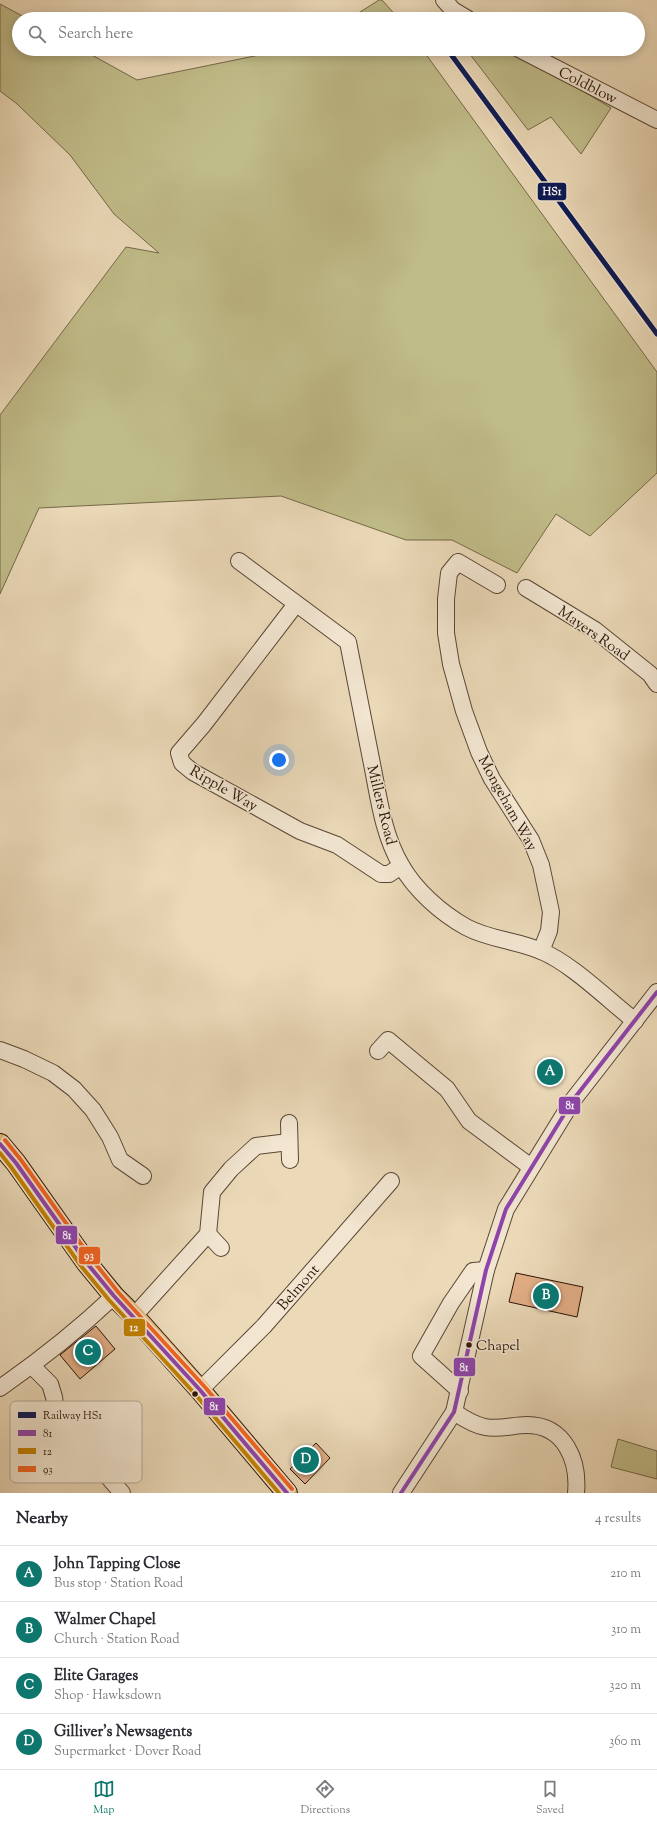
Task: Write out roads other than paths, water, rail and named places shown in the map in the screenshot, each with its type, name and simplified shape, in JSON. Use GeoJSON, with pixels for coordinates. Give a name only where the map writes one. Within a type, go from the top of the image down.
{"type":"FeatureCollection","features":[{"type":"Feature","properties":{"kind":"main road"},"geometry":{"type":"LineString","coordinates":[[0,1144],[21,1169],[86,1262],[114,1296],[134,1316],[200,1390],[288,1493]]}},
{"type":"Feature","properties":{"kind":"street"},"geometry":{"type":"LineString","coordinates":[[444,0],[456,12]]}},
{"type":"Feature","properties":{"kind":"street","name":"Coldblow"},"geometry":{"type":"LineString","coordinates":[[533,56],[657,120]]}},
{"type":"Feature","properties":{"kind":"street","name":"Millers Road"},"geometry":{"type":"LineString","coordinates":[[239,561],[348,642],[379,803],[387,833],[401,866],[442,911],[465,926],[488,937],[529,946],[541,951],[562,963],[635,1021]]}},
{"type":"Feature","properties":{"kind":"street","name":"Mongeham Way"},"geometry":{"type":"LineString","coordinates":[[497,585],[458,562],[449,573],[446,605],[446,632],[457,688],[471,732],[492,779],[525,829],[541,865],[551,912],[549,930],[541,951]]}},
{"type":"Feature","properties":{"kind":"street","name":"Mayers Road"},"geometry":{"type":"LineString","coordinates":[[526,588],[595,630],[650,674],[657,684]]}},
{"type":"Feature","properties":{"kind":"street","name":"Ripple Way"},"geometry":{"type":"LineString","coordinates":[[296,604],[204,724],[179,753],[182,763],[193,772],[300,831],[337,845],[381,874],[389,874],[401,866]]}},
{"type":"Feature","properties":{"kind":"street"},"geometry":{"type":"LineString","coordinates":[[401,1493],[454,1412],[460,1391],[486,1270],[506,1209],[573,1100],[657,992]]}},
{"type":"Feature","properties":{"kind":"street"},"geometry":{"type":"LineString","coordinates":[[378,1051],[388,1040],[447,1089],[470,1121],[532,1167]]}},
{"type":"Feature","properties":{"kind":"street"},"geometry":{"type":"LineString","coordinates":[[0,1050],[24,1059],[52,1073],[74,1089],[93,1110],[110,1137],[120,1160],[143,1176]]}},
{"type":"Feature","properties":{"kind":"street"},"geometry":{"type":"LineString","coordinates":[[289,1123],[290,1160]]}},
{"type":"Feature","properties":{"kind":"street"},"geometry":{"type":"LineString","coordinates":[[134,1316],[208,1234],[212,1192],[231,1169],[256,1146],[289,1142]]}},
{"type":"Feature","properties":{"kind":"street","name":"Belmont"},"geometry":{"type":"LineString","coordinates":[[200,1390],[264,1326],[391,1181]]}},
{"type":"Feature","properties":{"kind":"street"},"geometry":{"type":"LineString","coordinates":[[208,1234],[221,1248]]}},
{"type":"Feature","properties":{"kind":"street"},"geometry":{"type":"LineString","coordinates":[[460,1391],[421,1356],[451,1303],[473,1271],[486,1270]]}},
{"type":"Feature","properties":{"kind":"street"},"geometry":{"type":"LineString","coordinates":[[0,1388],[32,1366],[86,1323],[114,1296]]}},
{"type":"Feature","properties":{"kind":"street"},"geometry":{"type":"LineString","coordinates":[[32,1366],[50,1384],[54,1401]]}},
{"type":"Feature","properties":{"kind":"street"},"geometry":{"type":"LineString","coordinates":[[454,1412],[483,1427],[498,1428],[528,1425],[545,1428],[565,1441],[577,1477],[576,1493]]}},
{"type":"Feature","properties":{"kind":"street"},"geometry":{"type":"LineString","coordinates":[[113,1483],[122,1493]]}},
{"type":"Feature","properties":{"kind":"rail line","name":"HS1"},"geometry":{"type":"LineString","coordinates":[[452,56],[657,334]]}},
{"type":"Feature","properties":{"kind":"place","name":"John Tapping Close"},"geometry":{"type":"Point","coordinates":[550,1072]}},
{"type":"Feature","properties":{"kind":"place","name":"Walmer Chapel"},"geometry":{"type":"Point","coordinates":[546,1296]}},
{"type":"Feature","properties":{"kind":"place","name":"Chapel"},"geometry":{"type":"Point","coordinates":[469,1345]}},
{"type":"Feature","properties":{"kind":"place","name":"Elite Garages"},"geometry":{"type":"Point","coordinates":[88,1352]}},
{"type":"Feature","properties":{"kind":"place","name":"Gilliver's Newsagents"},"geometry":{"type":"Point","coordinates":[306,1460]}}]}
